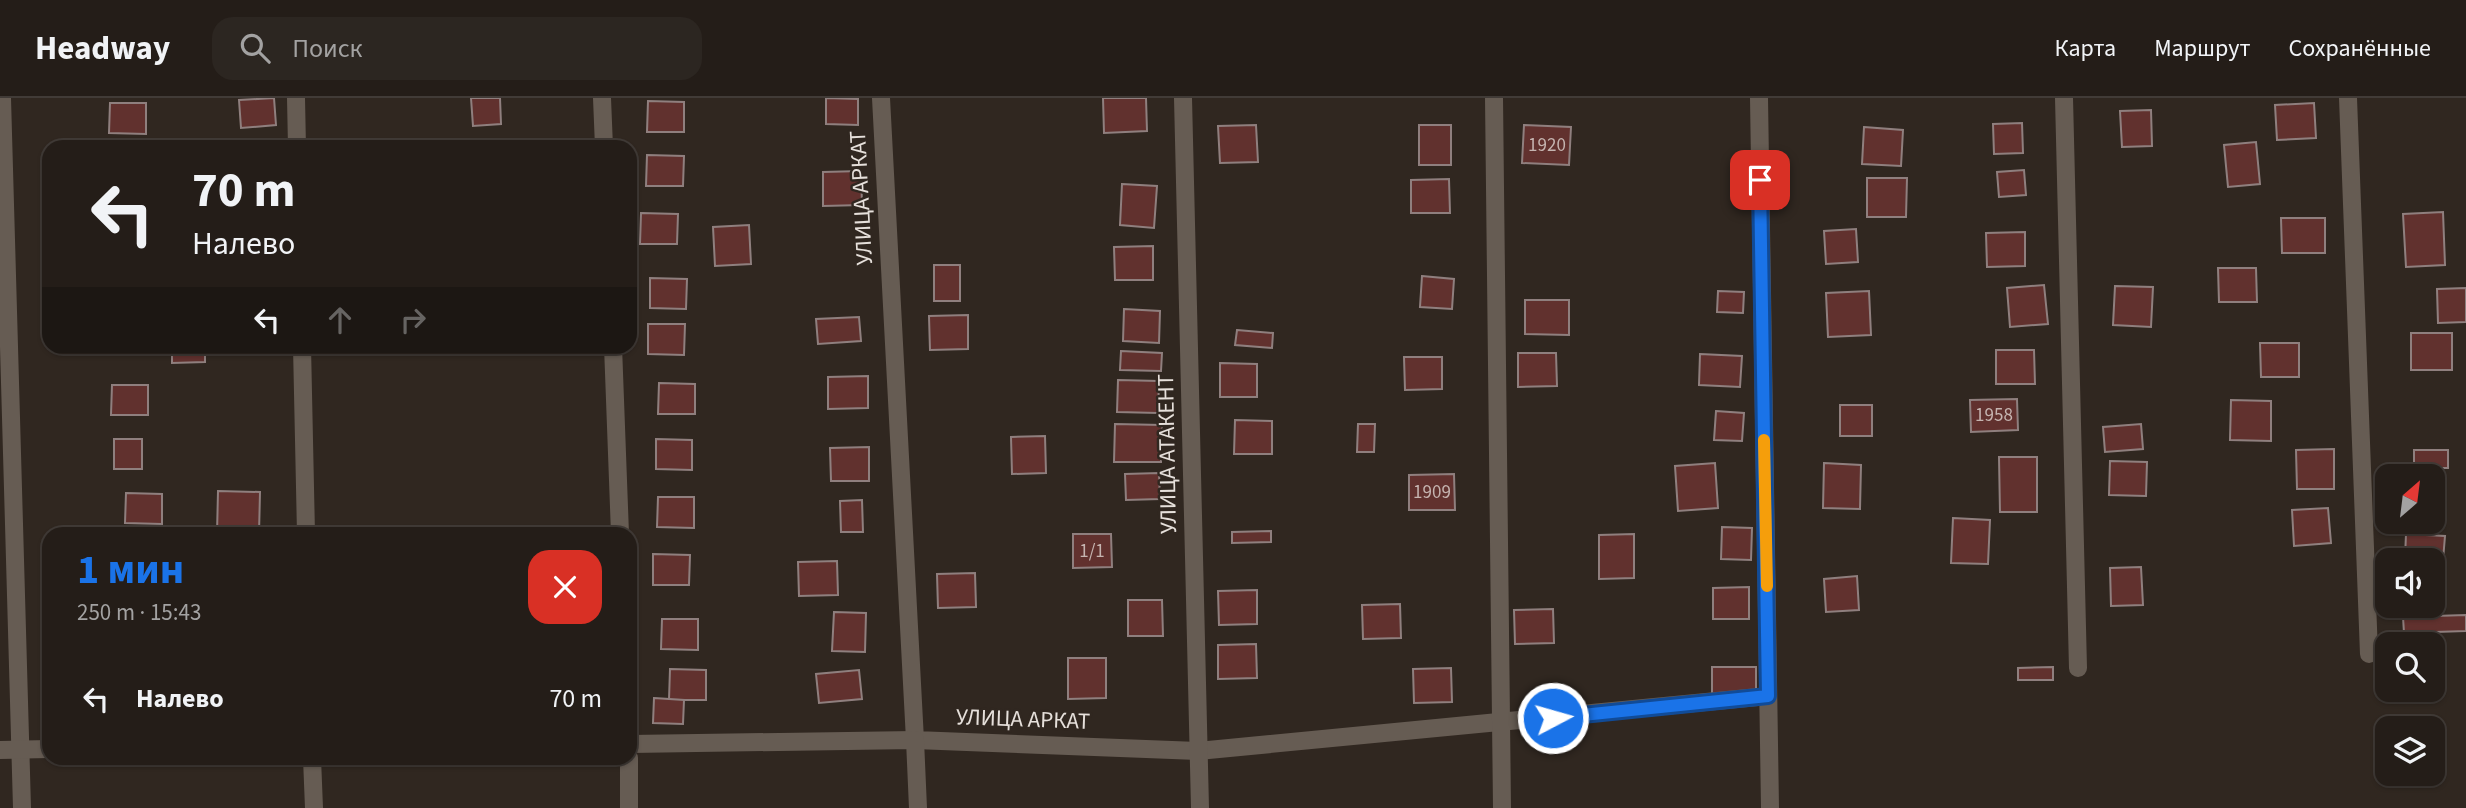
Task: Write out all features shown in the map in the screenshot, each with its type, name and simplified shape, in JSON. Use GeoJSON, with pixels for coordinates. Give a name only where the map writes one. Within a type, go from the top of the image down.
{"type":"FeatureCollection","features":[{"type":"Feature","properties":{"kind":"street"},"geometry":{"type":"LineString","coordinates":[[2,98],[22,808]]}},
{"type":"Feature","properties":{"kind":"street"},"geometry":{"type":"LineString","coordinates":[[296,98],[297,140]]}},
{"type":"Feature","properties":{"kind":"street"},"geometry":{"type":"LineString","coordinates":[[602,98],[604,140]]}},
{"type":"Feature","properties":{"kind":"street","name":"УЛИЦА АРКАТ"},"geometry":{"type":"LineString","coordinates":[[881,98],[915,740],[1198,751],[1768,696]]}},
{"type":"Feature","properties":{"kind":"street","name":"УЛИЦА АТАКЕНТ"},"geometry":{"type":"LineString","coordinates":[[1183,98],[1200,808]]}},
{"type":"Feature","properties":{"kind":"street"},"geometry":{"type":"LineString","coordinates":[[1494,98],[1502,808]]}},
{"type":"Feature","properties":{"kind":"street"},"geometry":{"type":"LineString","coordinates":[[1759,98],[1770,808]]}},
{"type":"Feature","properties":{"kind":"street"},"geometry":{"type":"LineString","coordinates":[[2064,98],[2078,668]]}},
{"type":"Feature","properties":{"kind":"street"},"geometry":{"type":"LineString","coordinates":[[2348,98],[2370,654]]}},
{"type":"Feature","properties":{"kind":"street"},"geometry":{"type":"LineString","coordinates":[[302,354],[306,527]]}},
{"type":"Feature","properties":{"kind":"street"},"geometry":{"type":"LineString","coordinates":[[612,354],[620,527]]}},
{"type":"Feature","properties":{"kind":"street"},"geometry":{"type":"LineString","coordinates":[[637,744],[915,740],[918,808]]}},
{"type":"Feature","properties":{"kind":"street"},"geometry":{"type":"LineString","coordinates":[[0,750],[42,749]]}},
{"type":"Feature","properties":{"kind":"street"},"geometry":{"type":"LineString","coordinates":[[312,765],[314,808]]}},
{"type":"Feature","properties":{"kind":"street"},"geometry":{"type":"LineString","coordinates":[[629,765],[629,808]]}},
{"type":"Feature","properties":{"kind":"building"},"geometry":{"type":"Polygon","coordinates":[[[274,98],[276,125],[241,128],[239,100],[274,98]]]}},
{"type":"Feature","properties":{"kind":"building"},"geometry":{"type":"Polygon","coordinates":[[[471,98],[500,98],[501,124],[473,126],[471,98]]]}},
{"type":"Feature","properties":{"kind":"building"},"geometry":{"type":"Polygon","coordinates":[[[826,98],[858,99],[858,125],[826,124],[826,98]]]}},
{"type":"Feature","properties":{"kind":"building"},"geometry":{"type":"Polygon","coordinates":[[[1103,98],[1146,98],[1147,131],[1104,133],[1103,98]]]}},
{"type":"Feature","properties":{"kind":"building"},"geometry":{"type":"Polygon","coordinates":[[[648,101],[684,102],[684,132],[647,132],[648,101]]]}},
{"type":"Feature","properties":{"kind":"building"},"geometry":{"type":"Polygon","coordinates":[[[110,103],[146,103],[146,134],[109,133],[110,103]]]}},
{"type":"Feature","properties":{"kind":"building"},"geometry":{"type":"Polygon","coordinates":[[[2314,103],[2316,138],[2277,140],[2275,105],[2314,103]]]}},
{"type":"Feature","properties":{"kind":"building"},"geometry":{"type":"Polygon","coordinates":[[[2151,110],[2152,146],[2122,147],[2120,111],[2151,110]]]}},
{"type":"Feature","properties":{"kind":"building"},"geometry":{"type":"Polygon","coordinates":[[[2022,123],[2023,153],[1994,154],[1993,124],[2022,123]]]}},
{"type":"Feature","properties":{"kind":"building"},"geometry":{"type":"Polygon","coordinates":[[[1256,125],[1258,162],[1220,163],[1218,126],[1256,125]]]}},
{"type":"Feature","properties":{"kind":"building"},"geometry":{"type":"Polygon","coordinates":[[[1419,125],[1451,125],[1451,165],[1419,165],[1419,125]]]}},
{"type":"Feature","properties":{"kind":"building"},"geometry":{"type":"Polygon","coordinates":[[[1524,125],[1571,127],[1569,165],[1522,163],[1524,125]]]}},
{"type":"Feature","properties":{"kind":"building"},"geometry":{"type":"Polygon","coordinates":[[[1864,127],[1903,130],[1901,166],[1862,164],[1864,127]]]}},
{"type":"Feature","properties":{"kind":"building"},"geometry":{"type":"Polygon","coordinates":[[[2256,142],[2260,184],[2228,187],[2224,145],[2256,142]]]}},
{"type":"Feature","properties":{"kind":"building"},"geometry":{"type":"Polygon","coordinates":[[[647,155],[684,156],[683,186],[646,186],[647,155]]]}},
{"type":"Feature","properties":{"kind":"building"},"geometry":{"type":"Polygon","coordinates":[[[2024,170],[2026,195],[1999,197],[1997,172],[2024,170]]]}},
{"type":"Feature","properties":{"kind":"building"},"geometry":{"type":"Polygon","coordinates":[[[861,171],[862,205],[823,206],[823,172],[861,171]]]}},
{"type":"Feature","properties":{"kind":"building"},"geometry":{"type":"Polygon","coordinates":[[[1867,178],[1907,178],[1906,217],[1867,217],[1867,178]]]}},
{"type":"Feature","properties":{"kind":"building"},"geometry":{"type":"Polygon","coordinates":[[[1449,179],[1450,213],[1411,213],[1411,180],[1449,179]]]}},
{"type":"Feature","properties":{"kind":"building"},"geometry":{"type":"Polygon","coordinates":[[[1122,184],[1157,186],[1154,228],[1120,225],[1122,184]]]}},
{"type":"Feature","properties":{"kind":"building"},"geometry":{"type":"Polygon","coordinates":[[[2443,212],[2445,265],[2406,267],[2403,214],[2443,212]]]}},
{"type":"Feature","properties":{"kind":"building"},"geometry":{"type":"Polygon","coordinates":[[[641,213],[678,214],[677,244],[640,244],[641,213]]]}},
{"type":"Feature","properties":{"kind":"building"},"geometry":{"type":"Polygon","coordinates":[[[2281,218],[2325,218],[2325,253],[2282,253],[2281,218]]]}},
{"type":"Feature","properties":{"kind":"building"},"geometry":{"type":"Polygon","coordinates":[[[749,225],[751,264],[715,266],[713,227],[749,225]]]}},
{"type":"Feature","properties":{"kind":"building"},"geometry":{"type":"Polygon","coordinates":[[[1856,229],[1858,262],[1826,264],[1824,231],[1856,229]]]}},
{"type":"Feature","properties":{"kind":"building"},"geometry":{"type":"Polygon","coordinates":[[[2025,232],[2025,266],[1987,267],[1986,233],[2025,232]]]}},
{"type":"Feature","properties":{"kind":"building"},"geometry":{"type":"Polygon","coordinates":[[[1153,246],[1153,280],[1115,280],[1114,247],[1153,246]]]}},
{"type":"Feature","properties":{"kind":"building"},"geometry":{"type":"Polygon","coordinates":[[[934,265],[960,265],[960,301],[934,301],[934,265]]]}},
{"type":"Feature","properties":{"kind":"building"},"geometry":{"type":"Polygon","coordinates":[[[2218,268],[2256,268],[2257,302],[2219,302],[2218,268]]]}},
{"type":"Feature","properties":{"kind":"building"},"geometry":{"type":"Polygon","coordinates":[[[1422,276],[1454,279],[1452,309],[1420,307],[1422,276]]]}},
{"type":"Feature","properties":{"kind":"building"},"geometry":{"type":"Polygon","coordinates":[[[650,278],[687,279],[686,309],[650,308],[650,278]]]}},
{"type":"Feature","properties":{"kind":"building"},"geometry":{"type":"Polygon","coordinates":[[[2044,285],[2048,324],[2010,327],[2007,288],[2044,285]]]}},
{"type":"Feature","properties":{"kind":"building"},"geometry":{"type":"Polygon","coordinates":[[[2115,286],[2153,287],[2151,327],[2113,325],[2115,286]]]}},
{"type":"Feature","properties":{"kind":"building"},"geometry":{"type":"Polygon","coordinates":[[[2466,288],[2466,322],[2438,323],[2437,289],[2466,288]]]}},
{"type":"Feature","properties":{"kind":"building"},"geometry":{"type":"Polygon","coordinates":[[[1718,291],[1744,292],[1743,313],[1717,312],[1718,291]]]}},
{"type":"Feature","properties":{"kind":"building"},"geometry":{"type":"Polygon","coordinates":[[[1869,291],[1871,335],[1828,337],[1826,293],[1869,291]]]}},
{"type":"Feature","properties":{"kind":"building"},"geometry":{"type":"Polygon","coordinates":[[[1525,300],[1569,300],[1569,335],[1525,334],[1525,300]]]}},
{"type":"Feature","properties":{"kind":"building"},"geometry":{"type":"Polygon","coordinates":[[[1124,309],[1160,311],[1159,343],[1123,341],[1124,309]]]}},
{"type":"Feature","properties":{"kind":"building"},"geometry":{"type":"Polygon","coordinates":[[[968,315],[968,349],[930,350],[929,316],[968,315]]]}},
{"type":"Feature","properties":{"kind":"building"},"geometry":{"type":"Polygon","coordinates":[[[859,317],[861,341],[818,344],[816,319],[859,317]]]}},
{"type":"Feature","properties":{"kind":"building"},"geometry":{"type":"Polygon","coordinates":[[[648,324],[685,324],[684,355],[648,354],[648,324]]]}},
{"type":"Feature","properties":{"kind":"building"},"geometry":{"type":"Polygon","coordinates":[[[1237,330],[1273,333],[1272,348],[1235,345],[1237,330]]]}},
{"type":"Feature","properties":{"kind":"building"},"geometry":{"type":"Polygon","coordinates":[[[2411,333],[2452,333],[2452,370],[2411,370],[2411,333]]]}},
{"type":"Feature","properties":{"kind":"building"},"geometry":{"type":"Polygon","coordinates":[[[2260,343],[2299,343],[2299,377],[2261,377],[2260,343]]]}},
{"type":"Feature","properties":{"kind":"building"},"geometry":{"type":"Polygon","coordinates":[[[1996,350],[2034,350],[2035,384],[1996,384],[1996,350]]]}},
{"type":"Feature","properties":{"kind":"building"},"geometry":{"type":"Polygon","coordinates":[[[1121,351],[1162,353],[1161,371],[1120,370],[1121,351]]]}},
{"type":"Feature","properties":{"kind":"building"},"geometry":{"type":"Polygon","coordinates":[[[1518,353],[1556,353],[1557,386],[1518,387],[1518,353]]]}},
{"type":"Feature","properties":{"kind":"building"},"geometry":{"type":"Polygon","coordinates":[[[172,354],[205,354],[205,362],[172,363],[172,354]]]}},
{"type":"Feature","properties":{"kind":"building"},"geometry":{"type":"Polygon","coordinates":[[[1700,354],[1742,356],[1740,387],[1699,385],[1700,354]]]}},
{"type":"Feature","properties":{"kind":"building"},"geometry":{"type":"Polygon","coordinates":[[[1404,357],[1442,357],[1442,389],[1405,390],[1404,357]]]}},
{"type":"Feature","properties":{"kind":"building"},"geometry":{"type":"Polygon","coordinates":[[[1220,363],[1257,364],[1257,397],[1220,397],[1220,363]]]}},
{"type":"Feature","properties":{"kind":"building"},"geometry":{"type":"Polygon","coordinates":[[[868,376],[868,408],[828,409],[828,377],[868,376]]]}},
{"type":"Feature","properties":{"kind":"building"},"geometry":{"type":"Polygon","coordinates":[[[1118,380],[1159,381],[1158,413],[1117,412],[1118,380]]]}},
{"type":"Feature","properties":{"kind":"building"},"geometry":{"type":"Polygon","coordinates":[[[659,383],[695,384],[695,414],[658,414],[659,383]]]}},
{"type":"Feature","properties":{"kind":"building"},"geometry":{"type":"Polygon","coordinates":[[[112,385],[148,385],[148,415],[111,415],[112,385]]]}},
{"type":"Feature","properties":{"kind":"building"},"geometry":{"type":"Polygon","coordinates":[[[2017,399],[2018,430],[1971,432],[1970,400],[2017,399]]]}},
{"type":"Feature","properties":{"kind":"building"},"geometry":{"type":"Polygon","coordinates":[[[2231,400],[2271,401],[2271,441],[2230,440],[2231,400]]]}},
{"type":"Feature","properties":{"kind":"building"},"geometry":{"type":"Polygon","coordinates":[[[1840,405],[1872,405],[1872,436],[1840,436],[1840,405]]]}},
{"type":"Feature","properties":{"kind":"building"},"geometry":{"type":"Polygon","coordinates":[[[1716,411],[1744,413],[1742,441],[1714,440],[1716,411]]]}},
{"type":"Feature","properties":{"kind":"building"},"geometry":{"type":"Polygon","coordinates":[[[1235,420],[1272,421],[1272,454],[1234,454],[1235,420]]]}},
{"type":"Feature","properties":{"kind":"building"},"geometry":{"type":"Polygon","coordinates":[[[1115,424],[1162,425],[1161,462],[1114,462],[1115,424]]]}},
{"type":"Feature","properties":{"kind":"building"},"geometry":{"type":"Polygon","coordinates":[[[1358,424],[1375,424],[1374,452],[1357,452],[1358,424]]]}},
{"type":"Feature","properties":{"kind":"building"},"geometry":{"type":"Polygon","coordinates":[[[2141,424],[2143,449],[2105,452],[2103,427],[2141,424]]]}},
{"type":"Feature","properties":{"kind":"building"},"geometry":{"type":"Polygon","coordinates":[[[1045,436],[1046,473],[1012,474],[1011,437],[1045,436]]]}},
{"type":"Feature","properties":{"kind":"building"},"geometry":{"type":"Polygon","coordinates":[[[114,439],[142,439],[142,469],[114,469],[114,439]]]}},
{"type":"Feature","properties":{"kind":"building"},"geometry":{"type":"Polygon","coordinates":[[[656,439],[692,440],[692,470],[656,469],[656,439]]]}},
{"type":"Feature","properties":{"kind":"building"},"geometry":{"type":"Polygon","coordinates":[[[869,447],[869,481],[831,481],[830,448],[869,447]]]}},
{"type":"Feature","properties":{"kind":"building"},"geometry":{"type":"Polygon","coordinates":[[[2334,449],[2334,489],[2297,489],[2296,450],[2334,449]]]}},
{"type":"Feature","properties":{"kind":"building"},"geometry":{"type":"Polygon","coordinates":[[[2414,450],[2448,450],[2448,468],[2445,468],[2445,464],[2414,464],[2414,450]]]}},
{"type":"Feature","properties":{"kind":"building"},"geometry":{"type":"Polygon","coordinates":[[[1999,457],[2037,457],[2037,512],[2000,512],[1999,457]]]}},
{"type":"Feature","properties":{"kind":"building"},"geometry":{"type":"Polygon","coordinates":[[[2110,461],[2147,462],[2146,496],[2109,495],[2110,461]]]}},
{"type":"Feature","properties":{"kind":"building"},"geometry":{"type":"Polygon","coordinates":[[[1715,463],[1718,508],[1678,511],[1675,466],[1715,463]]]}},
{"type":"Feature","properties":{"kind":"building"},"geometry":{"type":"Polygon","coordinates":[[[1824,463],[1861,465],[1860,509],[1823,508],[1824,463]]]}},
{"type":"Feature","properties":{"kind":"building"},"geometry":{"type":"Polygon","coordinates":[[[1159,473],[1160,499],[1126,500],[1125,474],[1159,473]]]}},
{"type":"Feature","properties":{"kind":"building"},"geometry":{"type":"Polygon","coordinates":[[[1454,474],[1455,510],[1409,510],[1409,475],[1454,474]]]}},
{"type":"Feature","properties":{"kind":"building"},"geometry":{"type":"Polygon","coordinates":[[[218,491],[260,492],[259,527],[217,527],[218,491]]]}},
{"type":"Feature","properties":{"kind":"building"},"geometry":{"type":"Polygon","coordinates":[[[126,493],[162,494],[162,524],[125,523],[126,493]]]}},
{"type":"Feature","properties":{"kind":"building"},"geometry":{"type":"Polygon","coordinates":[[[658,497],[694,497],[694,528],[657,527],[658,497]]]}},
{"type":"Feature","properties":{"kind":"building"},"geometry":{"type":"Polygon","coordinates":[[[862,500],[863,532],[841,532],[840,501],[862,500]]]}},
{"type":"Feature","properties":{"kind":"building"},"geometry":{"type":"Polygon","coordinates":[[[2328,508],[2331,543],[2294,546],[2292,510],[2328,508]]]}},
{"type":"Feature","properties":{"kind":"building"},"geometry":{"type":"Polygon","coordinates":[[[1953,518],[1990,520],[1988,564],[1951,563],[1953,518]]]}},
{"type":"Feature","properties":{"kind":"building"},"geometry":{"type":"Polygon","coordinates":[[[1722,527],[1752,528],[1751,560],[1721,559],[1722,527]]]}},
{"type":"Feature","properties":{"kind":"building"},"geometry":{"type":"Polygon","coordinates":[[[1271,531],[1271,542],[1232,543],[1232,532],[1271,531]]]}},
{"type":"Feature","properties":{"kind":"building"},"geometry":{"type":"Polygon","coordinates":[[[1073,534],[1111,534],[1112,567],[1073,568],[1073,534]]]}},
{"type":"Feature","properties":{"kind":"building"},"geometry":{"type":"Polygon","coordinates":[[[1634,534],[1634,578],[1599,579],[1599,535],[1634,534]]]}},
{"type":"Feature","properties":{"kind":"building"},"geometry":{"type":"Polygon","coordinates":[[[2406,534],[2445,536],[2444,548],[2405,548],[2406,534]]]}},
{"type":"Feature","properties":{"kind":"building"},"geometry":{"type":"Polygon","coordinates":[[[653,554],[690,555],[689,585],[653,585],[653,554]]]}},
{"type":"Feature","properties":{"kind":"building"},"geometry":{"type":"Polygon","coordinates":[[[837,561],[838,595],[799,596],[798,562],[837,561]]]}},
{"type":"Feature","properties":{"kind":"building"},"geometry":{"type":"Polygon","coordinates":[[[2141,567],[2143,605],[2111,606],[2110,568],[2141,567]]]}},
{"type":"Feature","properties":{"kind":"building"},"geometry":{"type":"Polygon","coordinates":[[[975,573],[976,607],[938,608],[937,574],[975,573]]]}},
{"type":"Feature","properties":{"kind":"building"},"geometry":{"type":"Polygon","coordinates":[[[1857,576],[1859,610],[1826,612],[1824,579],[1857,576]]]}},
{"type":"Feature","properties":{"kind":"building"},"geometry":{"type":"Polygon","coordinates":[[[1749,587],[1749,619],[1713,619],[1713,588],[1749,587]]]}},
{"type":"Feature","properties":{"kind":"building"},"geometry":{"type":"Polygon","coordinates":[[[1257,590],[1257,624],[1219,625],[1218,591],[1257,590]]]}},
{"type":"Feature","properties":{"kind":"building"},"geometry":{"type":"Polygon","coordinates":[[[1128,600],[1162,600],[1163,636],[1128,636],[1128,600]]]}},
{"type":"Feature","properties":{"kind":"building"},"geometry":{"type":"Polygon","coordinates":[[[1400,604],[1401,638],[1363,639],[1362,605],[1400,604]]]}},
{"type":"Feature","properties":{"kind":"building"},"geometry":{"type":"Polygon","coordinates":[[[1553,609],[1554,643],[1515,644],[1514,610],[1553,609]]]}},
{"type":"Feature","properties":{"kind":"building"},"geometry":{"type":"Polygon","coordinates":[[[834,612],[866,613],[865,652],[832,651],[834,612]]]}},
{"type":"Feature","properties":{"kind":"building"},"geometry":{"type":"Polygon","coordinates":[[[2466,615],[2466,631],[2404,632],[2403,618],[2445,618],[2445,616],[2466,615]]]}},
{"type":"Feature","properties":{"kind":"building"},"geometry":{"type":"Polygon","coordinates":[[[662,619],[698,619],[698,650],[661,649],[662,619]]]}},
{"type":"Feature","properties":{"kind":"building"},"geometry":{"type":"Polygon","coordinates":[[[1256,644],[1257,678],[1218,679],[1218,645],[1256,644]]]}},
{"type":"Feature","properties":{"kind":"building"},"geometry":{"type":"Polygon","coordinates":[[[1068,658],[1106,658],[1106,698],[1068,699],[1068,658]]]}},
{"type":"Feature","properties":{"kind":"building"},"geometry":{"type":"Polygon","coordinates":[[[1712,667],[1756,667],[1756,694],[1712,695],[1712,667]]]}},
{"type":"Feature","properties":{"kind":"building"},"geometry":{"type":"Polygon","coordinates":[[[2053,667],[2053,680],[2018,680],[2018,668],[2053,667]]]}},
{"type":"Feature","properties":{"kind":"building"},"geometry":{"type":"Polygon","coordinates":[[[1451,668],[1452,702],[1414,703],[1413,669],[1451,668]]]}},
{"type":"Feature","properties":{"kind":"building"},"geometry":{"type":"Polygon","coordinates":[[[670,669],[706,670],[706,700],[669,700],[670,669]]]}},
{"type":"Feature","properties":{"kind":"building"},"geometry":{"type":"Polygon","coordinates":[[[859,670],[862,699],[819,703],[816,674],[859,670]]]}},
{"type":"Feature","properties":{"kind":"building"},"geometry":{"type":"Polygon","coordinates":[[[654,698],[684,700],[683,724],[653,723],[654,698]]]}},
{"type":"Feature","properties":{"kind":"slow traffic"},"geometry":{"type":"LineString","coordinates":[[1764,440],[1767,586]]}},
{"type":"Feature","properties":{"kind":"route"},"geometry":{"type":"LineString","coordinates":[[1553,718],[1768,696],[1760,180]]}}]}
